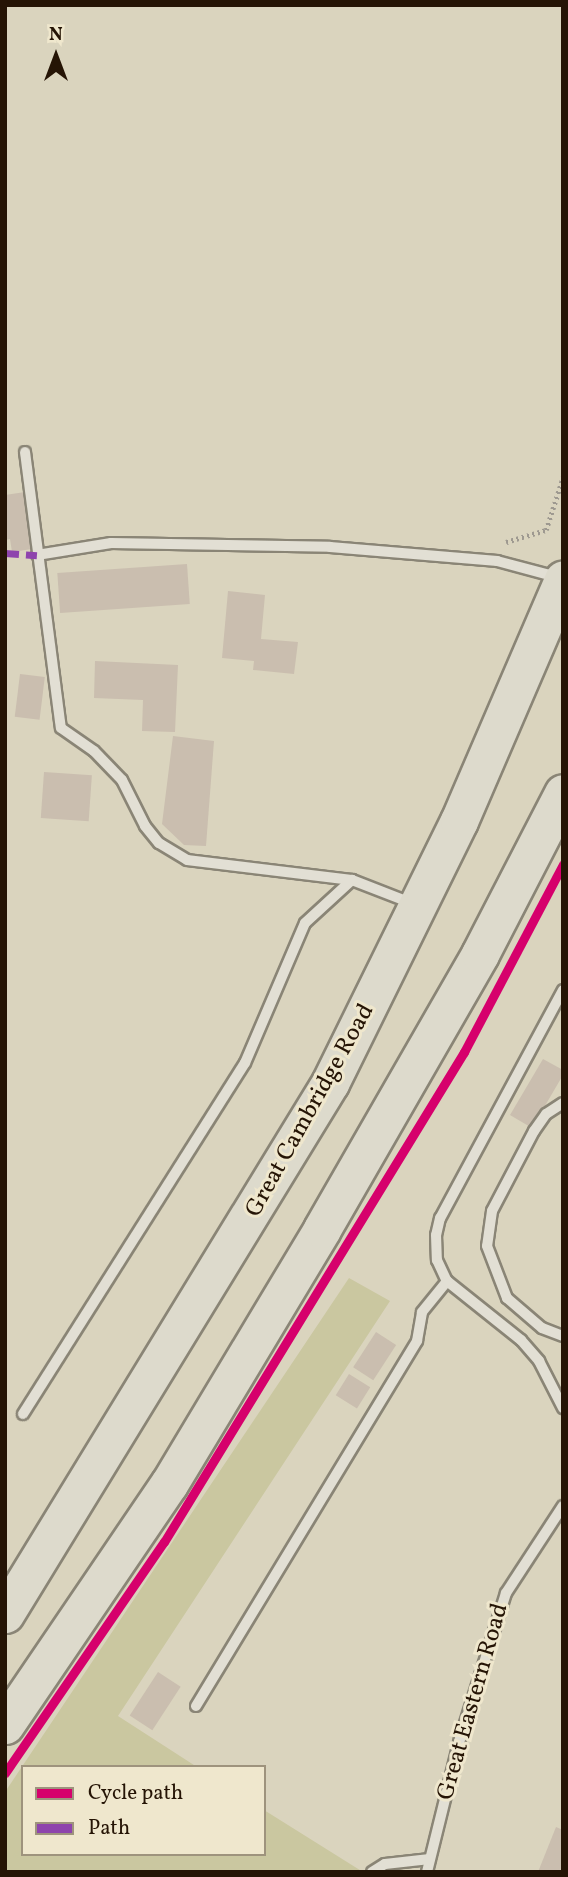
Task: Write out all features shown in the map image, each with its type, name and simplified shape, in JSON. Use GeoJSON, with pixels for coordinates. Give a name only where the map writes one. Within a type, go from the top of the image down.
{"type":"FeatureCollection","features":[{"type":"Feature","properties":{"kind":"highway","name":"Great Cambridge Road"},"geometry":{"type":"LineString","coordinates":[[5,1614],[282,1168],[420,906],[563,579]]}},
{"type":"Feature","properties":{"kind":"highway"},"geometry":{"type":"LineString","coordinates":[[5,1725],[148,1517],[322,1229],[480,954],[563,793]]}},
{"type":"Feature","properties":{"kind":"lane"},"geometry":{"type":"LineString","coordinates":[[25,452],[61,728],[94,751],[122,780],[145,825],[159,843],[187,860],[352,880],[420,906]]}},
{"type":"Feature","properties":{"kind":"lane"},"geometry":{"type":"LineString","coordinates":[[37,555],[111,543],[330,547],[498,561],[563,579]]}},
{"type":"Feature","properties":{"kind":"lane"},"geometry":{"type":"LineString","coordinates":[[23,1414],[245,1063],[305,923],[352,880]]}},
{"type":"Feature","properties":{"kind":"lane"},"geometry":{"type":"LineString","coordinates":[[563,990],[440,1218],[436,1235],[437,1260],[447,1281],[521,1340],[545,1370],[563,1408]]}},
{"type":"Feature","properties":{"kind":"lane"},"geometry":{"type":"LineString","coordinates":[[563,1103],[546,1114],[534,1131],[492,1211],[487,1246],[507,1298],[542,1328],[563,1336]]}},
{"type":"Feature","properties":{"kind":"lane"},"geometry":{"type":"LineString","coordinates":[[196,1706],[417,1341],[422,1312],[447,1281]]}},
{"type":"Feature","properties":{"kind":"lane","name":"Great Eastern Road"},"geometry":{"type":"LineString","coordinates":[[427,1872],[460,1739],[506,1593],[563,1506]]}},
{"type":"Feature","properties":{"kind":"lane"},"geometry":{"type":"LineString","coordinates":[[372,1872],[385,1864],[430,1859]]}},
{"type":"Feature","properties":{"kind":"path"},"geometry":{"type":"LineString","coordinates":[[499,544],[546,530],[563,477]]}},
{"type":"Feature","properties":{"kind":"shaded area"},"geometry":{"type":"Polygon","coordinates":[[[349,1278],[390,1301],[118,1716],[194,1765],[23,1765],[349,1278]]]}},
{"type":"Feature","properties":{"kind":"shaded area"},"geometry":{"type":"Polygon","coordinates":[[[21,1768],[21,1856],[266,1856],[266,1811],[363,1872],[5,1872],[5,1792],[21,1768]]]}},
{"type":"Feature","properties":{"kind":"building"},"geometry":{"type":"Polygon","coordinates":[[[25,492],[32,549],[12,552],[10,539],[5,540],[5,495],[25,492]]]}},
{"type":"Feature","properties":{"kind":"building"},"geometry":{"type":"Polygon","coordinates":[[[187,564],[190,604],[60,613],[57,573],[187,564]]]}},
{"type":"Feature","properties":{"kind":"building"},"geometry":{"type":"Polygon","coordinates":[[[228,591],[265,595],[261,639],[298,642],[294,674],[253,670],[254,661],[222,658],[228,591]]]}},
{"type":"Feature","properties":{"kind":"building"},"geometry":{"type":"Polygon","coordinates":[[[95,661],[178,665],[175,732],[142,731],[143,700],[94,698],[95,661]]]}},
{"type":"Feature","properties":{"kind":"building"},"geometry":{"type":"Polygon","coordinates":[[[20,674],[45,677],[40,720],[15,717],[20,674]]]}},
{"type":"Feature","properties":{"kind":"building"},"geometry":{"type":"Polygon","coordinates":[[[173,736],[214,741],[206,846],[184,845],[162,824],[173,736]]]}},
{"type":"Feature","properties":{"kind":"building"},"geometry":{"type":"Polygon","coordinates":[[[44,772],[92,775],[89,821],[41,818],[44,772]]]}},
{"type":"Feature","properties":{"kind":"building"},"geometry":{"type":"Polygon","coordinates":[[[543,1059],[563,1070],[563,1075],[532,1128],[510,1115],[543,1059]]]}},
{"type":"Feature","properties":{"kind":"building"},"geometry":{"type":"Polygon","coordinates":[[[376,1332],[396,1345],[373,1380],[353,1367],[376,1332]]]}},
{"type":"Feature","properties":{"kind":"building"},"geometry":{"type":"Polygon","coordinates":[[[349,1374],[370,1387],[357,1408],[336,1395],[349,1374]]]}},
{"type":"Feature","properties":{"kind":"building"},"geometry":{"type":"Polygon","coordinates":[[[158,1672],[181,1687],[152,1730],[130,1716],[158,1672]]]}},
{"type":"Feature","properties":{"kind":"building"},"geometry":{"type":"Polygon","coordinates":[[[556,1827],[563,1830],[563,1872],[538,1872],[556,1827]]]}},
{"type":"Feature","properties":{"kind":"marked path"},"geometry":{"type":"LineString","coordinates":[[5,553],[37,555]]}},
{"type":"Feature","properties":{"kind":"cycle path"},"geometry":{"type":"LineString","coordinates":[[5,1773],[164,1542],[464,1052],[563,864]]}}]}
